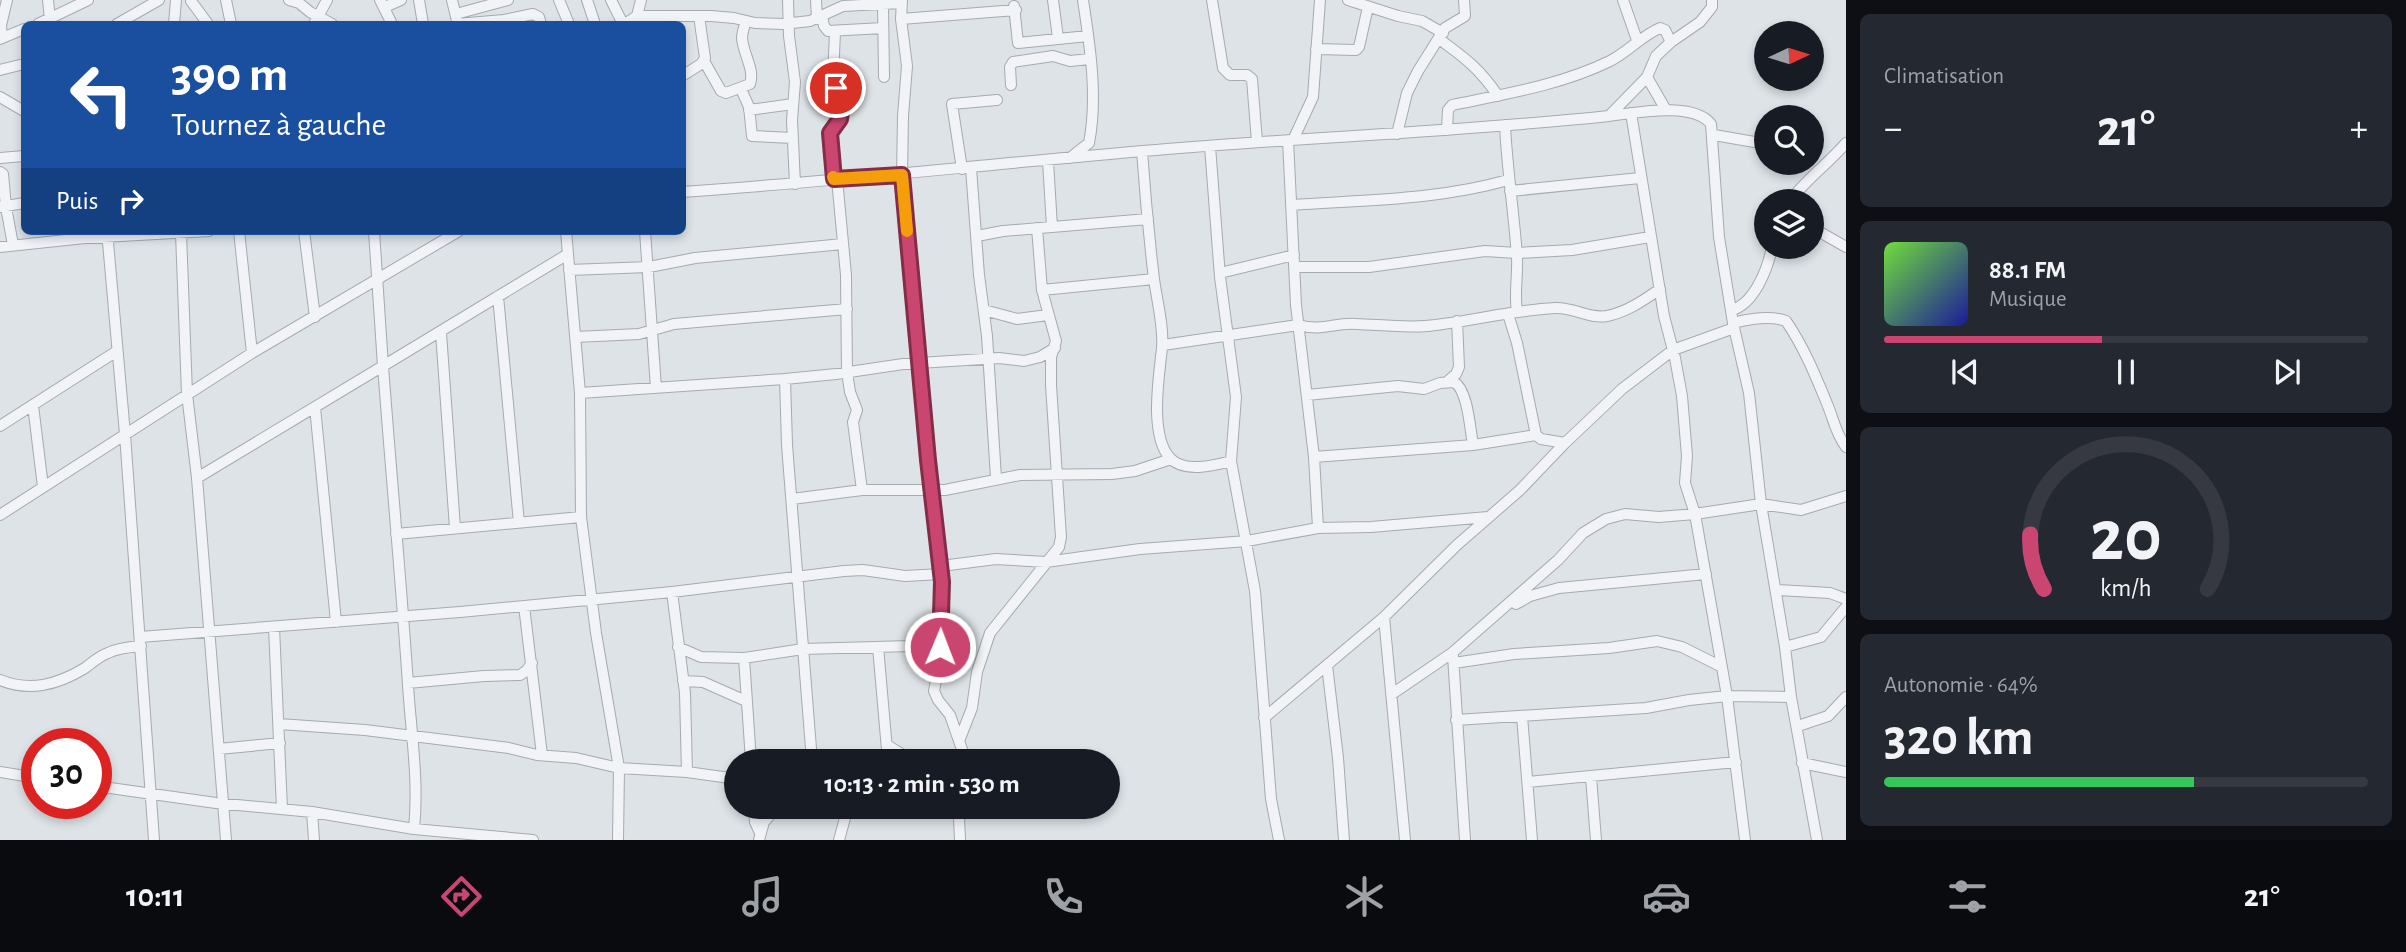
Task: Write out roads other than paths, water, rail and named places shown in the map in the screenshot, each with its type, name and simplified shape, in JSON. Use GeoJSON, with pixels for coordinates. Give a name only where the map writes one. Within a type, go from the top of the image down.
{"type":"FeatureCollection","features":[{"type":"Feature","properties":{"kind":"street"},"geometry":{"type":"LineString","coordinates":[[7,0],[1,38],[21,30]]}},
{"type":"Feature","properties":{"kind":"street"},"geometry":{"type":"LineString","coordinates":[[47,0],[50,20]]}},
{"type":"Feature","properties":{"kind":"street"},"geometry":{"type":"LineString","coordinates":[[47,21],[88,0]]}},
{"type":"Feature","properties":{"kind":"street"},"geometry":{"type":"LineString","coordinates":[[122,21],[159,0]]}},
{"type":"Feature","properties":{"kind":"street"},"geometry":{"type":"LineString","coordinates":[[226,0],[230,21]]}},
{"type":"Feature","properties":{"kind":"street"},"geometry":{"type":"LineString","coordinates":[[289,0],[299,3],[316,20],[327,0]]}},
{"type":"Feature","properties":{"kind":"street"},"geometry":{"type":"LineString","coordinates":[[391,21],[383,4],[401,0]]}},
{"type":"Feature","properties":{"kind":"street"},"geometry":{"type":"LineString","coordinates":[[419,0],[422,21]]}},
{"type":"Feature","properties":{"kind":"street"},"geometry":{"type":"LineString","coordinates":[[452,0],[457,21]]}},
{"type":"Feature","properties":{"kind":"street"},"geometry":{"type":"LineString","coordinates":[[457,21],[508,0]]}},
{"type":"Feature","properties":{"kind":"street"},"geometry":{"type":"LineString","coordinates":[[559,0],[568,21]]}},
{"type":"Feature","properties":{"kind":"street"},"geometry":{"type":"LineString","coordinates":[[587,0],[594,21]]}},
{"type":"Feature","properties":{"kind":"street"},"geometry":{"type":"LineString","coordinates":[[611,0],[622,21]]}},
{"type":"Feature","properties":{"kind":"street"},"geometry":{"type":"LineString","coordinates":[[629,21],[637,16],[641,0]]}},
{"type":"Feature","properties":{"kind":"street"},"geometry":{"type":"LineString","coordinates":[[788,0],[795,82],[792,138],[795,184]]}},
{"type":"Feature","properties":{"kind":"street"},"geometry":{"type":"LineString","coordinates":[[816,0],[819,17],[825,29],[835,32],[883,28]]}},
{"type":"Feature","properties":{"kind":"street"},"geometry":{"type":"LineString","coordinates":[[1052,0],[1058,38]]}},
{"type":"Feature","properties":{"kind":"street"},"geometry":{"type":"LineString","coordinates":[[1068,159],[1087,146],[1094,113],[1083,0]]}},
{"type":"Feature","properties":{"kind":"street"},"geometry":{"type":"LineString","coordinates":[[1212,0],[1223,68],[1230,75],[1248,75],[1252,79],[1257,142]]}},
{"type":"Feature","properties":{"kind":"street"},"geometry":{"type":"LineString","coordinates":[[1318,528],[1314,457],[1298,325],[1290,140],[1313,97],[1320,0]]}},
{"type":"Feature","properties":{"kind":"street"},"geometry":{"type":"LineString","coordinates":[[1348,0],[1422,21],[1486,76],[1498,96]]}},
{"type":"Feature","properties":{"kind":"street"},"geometry":{"type":"LineString","coordinates":[[1396,134],[1407,93],[1418,71],[1449,25],[1465,16],[1464,0]]}},
{"type":"Feature","properties":{"kind":"street"},"geometry":{"type":"LineString","coordinates":[[1623,0],[1637,40]]}},
{"type":"Feature","properties":{"kind":"street"},"geometry":{"type":"LineString","coordinates":[[1609,116],[1647,77],[1655,58],[1671,41],[1700,22],[1712,7],[1712,0]]}},
{"type":"Feature","properties":{"kind":"street"},"geometry":{"type":"LineString","coordinates":[[176,4],[193,1],[206,21]]}},
{"type":"Feature","properties":{"kind":"street"},"geometry":{"type":"LineString","coordinates":[[637,16],[653,20],[724,16],[765,24],[789,24],[819,17],[843,3],[902,2],[901,19],[907,66],[902,116],[902,175],[931,491],[941,570],[941,638],[935,694],[950,715],[961,749]]}},
{"type":"Feature","properties":{"kind":"street"},"geometry":{"type":"LineString","coordinates":[[883,4],[884,78]]}},
{"type":"Feature","properties":{"kind":"street"},"geometry":{"type":"LineString","coordinates":[[1316,49],[1356,50],[1368,7]]}},
{"type":"Feature","properties":{"kind":"street"},"geometry":{"type":"LineString","coordinates":[[901,19],[959,8],[1015,8],[1018,43],[1088,36]]}},
{"type":"Feature","properties":{"kind":"street"},"geometry":{"type":"LineString","coordinates":[[457,21],[504,20],[533,14],[540,21]]}},
{"type":"Feature","properties":{"kind":"street"},"geometry":{"type":"LineString","coordinates":[[699,16],[704,61],[716,86],[726,93],[741,89],[752,80],[742,37],[746,21]]}},
{"type":"Feature","properties":{"kind":"street"},"geometry":{"type":"LineString","coordinates":[[1447,130],[1448,110],[1452,105],[1517,93],[1592,69],[1612,60],[1637,40],[1661,28],[1671,41]]}},
{"type":"Feature","properties":{"kind":"street"},"geometry":{"type":"LineString","coordinates":[[835,32],[832,69],[834,85],[842,105],[840,119],[830,133],[843,244],[847,372],[850,395],[857,410],[853,422],[862,490]]}},
{"type":"Feature","properties":{"kind":"street"},"geometry":{"type":"LineString","coordinates":[[1011,85],[1010,67],[1013,62],[1053,55],[1070,61],[1090,59]]}},
{"type":"Feature","properties":{"kind":"street"},"geometry":{"type":"LineString","coordinates":[[686,73],[704,61]]}},
{"type":"Feature","properties":{"kind":"street"},"geometry":{"type":"LineString","coordinates":[[0,70],[21,65]]}},
{"type":"Feature","properties":{"kind":"street"},"geometry":{"type":"LineString","coordinates":[[1647,77],[1666,110]]}},
{"type":"Feature","properties":{"kind":"street"},"geometry":{"type":"LineString","coordinates":[[741,89],[749,110],[752,136],[792,138]]}},
{"type":"Feature","properties":{"kind":"street"},"geometry":{"type":"LineString","coordinates":[[0,110],[2,98],[21,109]]}},
{"type":"Feature","properties":{"kind":"street"},"geometry":{"type":"LineString","coordinates":[[996,478],[989,359],[977,236],[967,169],[951,104],[997,100]]}},
{"type":"Feature","properties":{"kind":"street"},"geometry":{"type":"LineString","coordinates":[[749,110],[793,104]]}},
{"type":"Feature","properties":{"kind":"street"},"geometry":{"type":"LineString","coordinates":[[686,192],[902,175],[1142,151],[1396,134],[1666,110],[1693,113],[1707,119],[1714,135],[1719,237],[1733,325],[1749,393],[1761,504],[1791,697],[1817,840]]}},
{"type":"Feature","properties":{"kind":"street"},"geometry":{"type":"LineString","coordinates":[[1631,113],[1650,237],[1684,419],[1687,456],[1685,484],[1695,514],[1727,696],[1745,840]]}},
{"type":"Feature","properties":{"kind":"street"},"geometry":{"type":"LineString","coordinates":[[1506,125],[1509,186],[1517,253],[1513,313],[1516,336],[1536,435],[1541,439],[1564,443]]}},
{"type":"Feature","properties":{"kind":"street"},"geometry":{"type":"LineString","coordinates":[[1714,135],[1754,142]]}},
{"type":"Feature","properties":{"kind":"street"},"geometry":{"type":"LineString","coordinates":[[1799,189],[1808,178],[1825,167],[1846,143]]}},
{"type":"Feature","properties":{"kind":"street"},"geometry":{"type":"LineString","coordinates":[[1210,146],[1220,273],[1236,397],[1231,461],[1256,605],[1271,799],[1279,840]]}},
{"type":"Feature","properties":{"kind":"street"},"geometry":{"type":"LineString","coordinates":[[1142,151],[1163,345],[1157,383],[1160,436],[1166,453],[1178,465],[1218,465],[1231,461]]}},
{"type":"Feature","properties":{"kind":"street"},"geometry":{"type":"LineString","coordinates":[[0,158],[21,156]]}},
{"type":"Feature","properties":{"kind":"street"},"geometry":{"type":"LineString","coordinates":[[1048,161],[1052,227]]}},
{"type":"Feature","properties":{"kind":"street"},"geometry":{"type":"LineString","coordinates":[[0,172],[3,174],[3,207],[13,245]]}},
{"type":"Feature","properties":{"kind":"street"},"geometry":{"type":"LineString","coordinates":[[1292,205],[1509,186],[1640,178]]}},
{"type":"Feature","properties":{"kind":"street"},"geometry":{"type":"LineString","coordinates":[[3,207],[21,204]]}},
{"type":"Feature","properties":{"kind":"street"},"geometry":{"type":"LineString","coordinates":[[977,236],[1148,219]]}},
{"type":"Feature","properties":{"kind":"street"},"geometry":{"type":"LineString","coordinates":[[958,741],[972,708],[977,671],[990,633],[1035,580],[1059,547],[1061,537],[1051,385],[1051,357],[1056,334],[1048,316],[1042,290],[1037,229]]}},
{"type":"Feature","properties":{"kind":"street"},"geometry":{"type":"LineString","coordinates":[[1824,234],[1846,247]]}},
{"type":"Feature","properties":{"kind":"street"},"geometry":{"type":"LineString","coordinates":[[0,247],[85,235]]}},
{"type":"Feature","properties":{"kind":"street"},"geometry":{"type":"LineString","coordinates":[[107,235],[125,434],[155,840]]}},
{"type":"Feature","properties":{"kind":"street"},"geometry":{"type":"LineString","coordinates":[[181,235],[187,394],[197,478],[226,840]]}},
{"type":"Feature","properties":{"kind":"street"},"geometry":{"type":"LineString","coordinates":[[239,235],[252,354]]}},
{"type":"Feature","properties":{"kind":"street"},"geometry":{"type":"LineString","coordinates":[[305,235],[315,317]]}},
{"type":"Feature","properties":{"kind":"street"},"geometry":{"type":"LineString","coordinates":[[374,235],[411,736],[416,772],[414,829]]}},
{"type":"Feature","properties":{"kind":"street"},"geometry":{"type":"LineString","coordinates":[[0,515],[187,394],[452,235]]}},
{"type":"Feature","properties":{"kind":"street"},"geometry":{"type":"LineString","coordinates":[[566,235],[580,393],[580,517],[619,768],[618,840]]}},
{"type":"Feature","properties":{"kind":"street"},"geometry":{"type":"LineString","coordinates":[[645,235],[656,387]]}},
{"type":"Feature","properties":{"kind":"street"},"geometry":{"type":"LineString","coordinates":[[1295,267],[1368,267],[1485,251],[1517,253],[1572,250],[1650,237]]}},
{"type":"Feature","properties":{"kind":"street"},"geometry":{"type":"LineString","coordinates":[[569,270],[649,267],[695,258],[843,244]]}},
{"type":"Feature","properties":{"kind":"street"},"geometry":{"type":"LineString","coordinates":[[197,478],[568,254]]}},
{"type":"Feature","properties":{"kind":"street"},"geometry":{"type":"LineString","coordinates":[[1220,273],[1294,255]]}},
{"type":"Feature","properties":{"kind":"street"},"geometry":{"type":"LineString","coordinates":[[1731,310],[1741,307],[1756,287],[1770,259]]}},
{"type":"Feature","properties":{"kind":"street"},"geometry":{"type":"LineString","coordinates":[[1042,290],[1154,279]]}},
{"type":"Feature","properties":{"kind":"street"},"geometry":{"type":"LineString","coordinates":[[1163,345],[1298,325],[1315,329],[1344,324],[1425,326],[1559,308],[1596,317],[1610,316],[1626,310],[1660,289]]}},
{"type":"Feature","properties":{"kind":"street"},"geometry":{"type":"LineString","coordinates":[[498,296],[519,523]]}},
{"type":"Feature","properties":{"kind":"street"},"geometry":{"type":"LineString","coordinates":[[575,337],[639,334],[674,324],[847,309]]}},
{"type":"Feature","properties":{"kind":"street"},"geometry":{"type":"LineString","coordinates":[[985,310],[1017,319],[1048,316]]}},
{"type":"Feature","properties":{"kind":"street"},"geometry":{"type":"LineString","coordinates":[[1264,718],[1384,617],[1457,545],[1491,517],[1622,388],[1673,350],[1753,319],[1786,321],[1805,350],[1838,436],[1846,447]]}},
{"type":"Feature","properties":{"kind":"street"},"geometry":{"type":"LineString","coordinates":[[1307,395],[1398,386],[1424,389],[1448,381],[1459,367],[1457,321]]}},
{"type":"Feature","properties":{"kind":"street"},"geometry":{"type":"LineString","coordinates":[[440,333],[455,528]]}},
{"type":"Feature","properties":{"kind":"street"},"geometry":{"type":"LineString","coordinates":[[580,393],[785,379],[919,363],[989,359],[1032,360],[1055,348]]}},
{"type":"Feature","properties":{"kind":"street"},"geometry":{"type":"LineString","coordinates":[[0,426],[117,351]]}},
{"type":"Feature","properties":{"kind":"street"},"geometry":{"type":"LineString","coordinates":[[785,379],[811,749]]}},
{"type":"Feature","properties":{"kind":"street"},"geometry":{"type":"LineString","coordinates":[[1448,381],[1458,383],[1462,388],[1473,445]]}},
{"type":"Feature","properties":{"kind":"street"},"geometry":{"type":"LineString","coordinates":[[33,405],[43,487]]}},
{"type":"Feature","properties":{"kind":"street"},"geometry":{"type":"LineString","coordinates":[[315,407],[336,622]]}},
{"type":"Feature","properties":{"kind":"street"},"geometry":{"type":"LineString","coordinates":[[1314,457],[1473,445],[1536,435]]}},
{"type":"Feature","properties":{"kind":"street"},"geometry":{"type":"LineString","coordinates":[[792,499],[862,490],[931,491],[1020,475],[1127,472],[1171,459]]}},
{"type":"Feature","properties":{"kind":"street"},"geometry":{"type":"LineString","coordinates":[[1392,694],[1453,658],[1558,561],[1583,533],[1606,519],[1625,514],[1659,517],[1695,514],[1761,504],[1801,510],[1846,496]]}},
{"type":"Feature","properties":{"kind":"street"},"geometry":{"type":"LineString","coordinates":[[396,534],[580,517]]}},
{"type":"Feature","properties":{"kind":"street"},"geometry":{"type":"LineString","coordinates":[[0,680],[33,688],[50,685],[83,669],[106,653],[140,641],[208,632],[672,592],[863,570],[897,575],[996,559],[1046,562],[1140,549],[1247,541],[1318,528],[1491,517]]}},
{"type":"Feature","properties":{"kind":"street"},"geometry":{"type":"LineString","coordinates":[[1496,617],[1530,596],[1546,591],[1706,574]]}},
{"type":"Feature","properties":{"kind":"street"},"geometry":{"type":"LineString","coordinates":[[1776,590],[1830,593],[1846,599]]}},
{"type":"Feature","properties":{"kind":"street"},"geometry":{"type":"LineString","coordinates":[[672,592],[683,681],[687,772]]}},
{"type":"Feature","properties":{"kind":"street"},"geometry":{"type":"LineString","coordinates":[[524,606],[542,755]]}},
{"type":"Feature","properties":{"kind":"street"},"geometry":{"type":"LineString","coordinates":[[1785,647],[1821,638],[1846,607]]}},
{"type":"Feature","properties":{"kind":"street"},"geometry":{"type":"LineString","coordinates":[[1384,617],[1405,840]]}},
{"type":"Feature","properties":{"kind":"street"},"geometry":{"type":"LineString","coordinates":[[274,627],[282,809]]}},
{"type":"Feature","properties":{"kind":"street"},"geometry":{"type":"LineString","coordinates":[[678,647],[701,657],[744,658],[803,649],[911,646],[941,638]]}},
{"type":"Feature","properties":{"kind":"street"},"geometry":{"type":"LineString","coordinates":[[1453,658],[1609,648],[1657,641],[1682,647],[1722,667]]}},
{"type":"Feature","properties":{"kind":"street"},"geometry":{"type":"LineString","coordinates":[[878,647],[887,749]]}},
{"type":"Feature","properties":{"kind":"street"},"geometry":{"type":"LineString","coordinates":[[744,658],[750,749]]}},
{"type":"Feature","properties":{"kind":"street"},"geometry":{"type":"LineString","coordinates":[[1453,658],[1465,840]]}},
{"type":"Feature","properties":{"kind":"street"},"geometry":{"type":"LineString","coordinates":[[408,683],[520,675],[532,663]]}},
{"type":"Feature","properties":{"kind":"street"},"geometry":{"type":"LineString","coordinates":[[1327,664],[1344,840]]}},
{"type":"Feature","properties":{"kind":"street"},"geometry":{"type":"LineString","coordinates":[[683,681],[704,682],[746,701]]}},
{"type":"Feature","properties":{"kind":"street"},"geometry":{"type":"LineString","coordinates":[[1457,720],[1646,708],[1727,696],[1791,697]]}},
{"type":"Feature","properties":{"kind":"street"},"geometry":{"type":"LineString","coordinates":[[1798,726],[1828,716],[1846,697]]}},
{"type":"Feature","properties":{"kind":"street"},"geometry":{"type":"LineString","coordinates":[[1522,716],[1532,840]]}},
{"type":"Feature","properties":{"kind":"street"},"geometry":{"type":"LineString","coordinates":[[279,724],[354,729],[509,748],[576,758],[619,768],[724,777]]}},
{"type":"Feature","properties":{"kind":"street"},"geometry":{"type":"LineString","coordinates":[[219,749],[279,743]]}},
{"type":"Feature","properties":{"kind":"street"},"geometry":{"type":"LineString","coordinates":[[887,744],[895,749]]}},
{"type":"Feature","properties":{"kind":"street"},"geometry":{"type":"LineString","coordinates":[[1528,782],[1736,762]]}},
{"type":"Feature","properties":{"kind":"street"},"geometry":{"type":"LineString","coordinates":[[1802,763],[1846,772]]}},
{"type":"Feature","properties":{"kind":"street"},"geometry":{"type":"LineString","coordinates":[[0,772],[21,775]]}},
{"type":"Feature","properties":{"kind":"street"},"geometry":{"type":"LineString","coordinates":[[1591,777],[1596,840]]}},
{"type":"Feature","properties":{"kind":"street"},"geometry":{"type":"LineString","coordinates":[[112,788],[485,838],[533,840]]}},
{"type":"Feature","properties":{"kind":"street"},"geometry":{"type":"LineString","coordinates":[[312,813],[314,840]]}},
{"type":"Feature","properties":{"kind":"street"},"geometry":{"type":"LineString","coordinates":[[755,819],[760,837]]}},
{"type":"Feature","properties":{"kind":"street"},"geometry":{"type":"LineString","coordinates":[[760,837],[767,819]]}},
{"type":"Feature","properties":{"kind":"street"},"geometry":{"type":"LineString","coordinates":[[839,840],[845,819]]}},
{"type":"Feature","properties":{"kind":"street"},"geometry":{"type":"LineString","coordinates":[[958,819],[960,840]]}}]}
